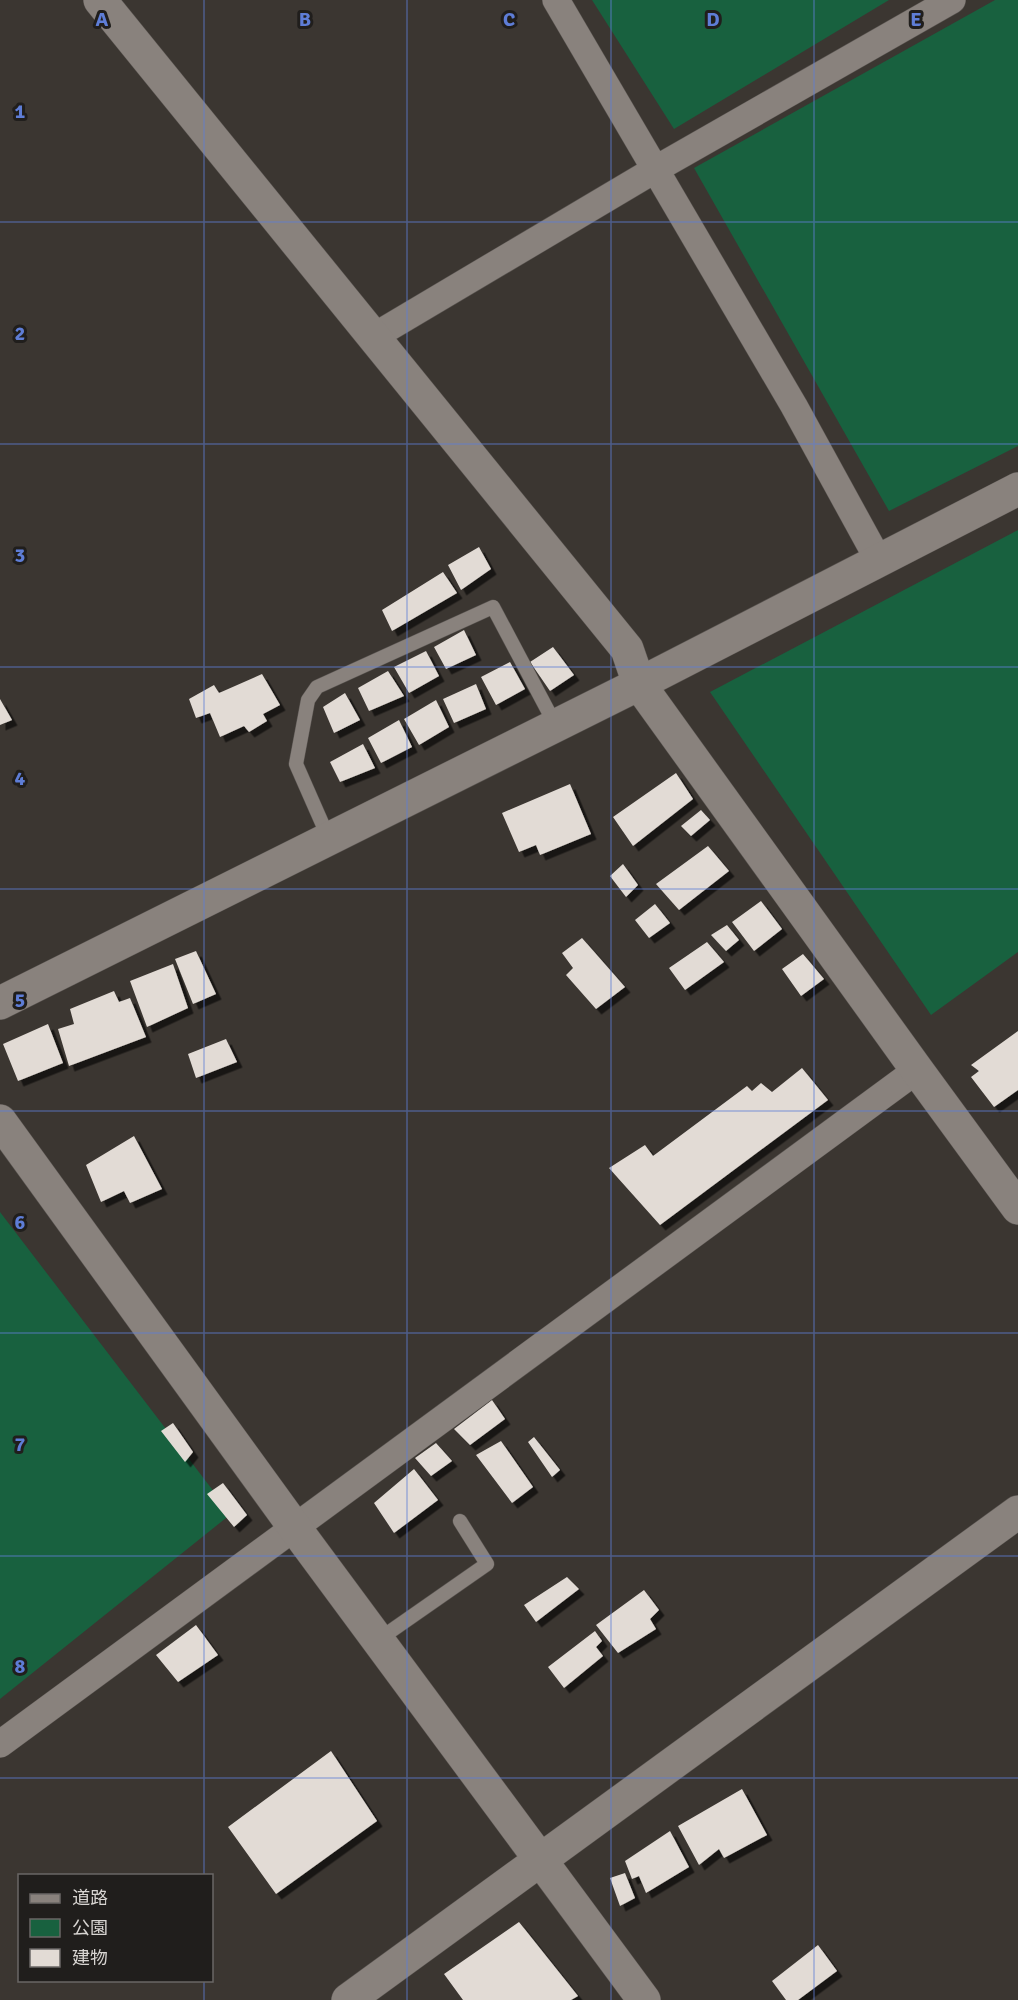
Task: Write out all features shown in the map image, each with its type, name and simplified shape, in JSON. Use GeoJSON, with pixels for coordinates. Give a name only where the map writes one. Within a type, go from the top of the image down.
{"type":"FeatureCollection","features":[{"type":"Feature","properties":{"kind":"street"},"geometry":{"type":"LineString","coordinates":[[100,0],[627,649],[639,684],[1018,1208]]}},
{"type":"Feature","properties":{"kind":"street"},"geometry":{"type":"LineString","coordinates":[[556,0],[794,406],[879,561]]}},
{"type":"Feature","properties":{"kind":"street"},"geometry":{"type":"LineString","coordinates":[[373,338],[656,169],[952,0]]}},
{"type":"Feature","properties":{"kind":"street"},"geometry":{"type":"LineString","coordinates":[[0,1003],[556,726],[1018,489]]}},
{"type":"Feature","properties":{"kind":"street"},"geometry":{"type":"LineString","coordinates":[[0,1744],[917,1070]]}},
{"type":"Feature","properties":{"kind":"street"},"geometry":{"type":"LineString","coordinates":[[0,1121],[295,1528],[644,2000]]}},
{"type":"Feature","properties":{"kind":"street"},"geometry":{"type":"LineString","coordinates":[[348,2000],[1018,1512]]}},
{"type":"Feature","properties":{"kind":"lane"},"geometry":{"type":"LineString","coordinates":[[329,838],[296,764],[308,700],[317,687],[493,607],[556,726]]}},
{"type":"Feature","properties":{"kind":"lane"},"geometry":{"type":"LineString","coordinates":[[378,1640],[486,1564],[460,1521]]}},
{"type":"Feature","properties":{"kind":"green space"},"geometry":{"type":"Polygon","coordinates":[[[592,0],[889,0],[674,129],[592,0]]]}},
{"type":"Feature","properties":{"kind":"green space"},"geometry":{"type":"Polygon","coordinates":[[[995,0],[1018,0],[1018,446],[889,511],[694,168],[995,0]]]}},
{"type":"Feature","properties":{"kind":"green space"},"geometry":{"type":"Polygon","coordinates":[[[1018,530],[1018,952],[931,1015],[710,692],[1018,530]]]}},
{"type":"Feature","properties":{"kind":"green space"},"geometry":{"type":"Polygon","coordinates":[[[0,1212],[231,1514],[0,1699],[0,1212]]]}},
{"type":"Feature","properties":{"kind":"building"},"geometry":{"type":"Polygon","coordinates":[[[479,547],[491,569],[461,590],[448,565],[479,547]]]}},
{"type":"Feature","properties":{"kind":"building"},"geometry":{"type":"Polygon","coordinates":[[[443,572],[457,593],[392,631],[382,610],[443,572]]]}},
{"type":"Feature","properties":{"kind":"building"},"geometry":{"type":"Polygon","coordinates":[[[464,630],[476,655],[446,669],[434,647],[464,630]]]}},
{"type":"Feature","properties":{"kind":"building"},"geometry":{"type":"Polygon","coordinates":[[[553,647],[574,675],[550,691],[530,662],[553,647]]]}},
{"type":"Feature","properties":{"kind":"building"},"geometry":{"type":"Polygon","coordinates":[[[426,651],[439,676],[409,693],[394,667],[426,651]]]}},
{"type":"Feature","properties":{"kind":"building"},"geometry":{"type":"Polygon","coordinates":[[[510,662],[525,689],[496,705],[481,677],[510,662]]]}},
{"type":"Feature","properties":{"kind":"building"},"geometry":{"type":"Polygon","coordinates":[[[388,671],[404,696],[369,711],[358,688],[388,671]]]}},
{"type":"Feature","properties":{"kind":"building"},"geometry":{"type":"Polygon","coordinates":[[[262,674],[280,705],[263,714],[267,721],[249,732],[244,726],[220,737],[210,713],[196,718],[189,699],[214,685],[219,693],[262,674]]]}},
{"type":"Feature","properties":{"kind":"building"},"geometry":{"type":"Polygon","coordinates":[[[476,684],[486,709],[454,723],[443,699],[476,684]]]}},
{"type":"Feature","properties":{"kind":"building"},"geometry":{"type":"Polygon","coordinates":[[[345,693],[360,720],[334,733],[323,707],[345,693]]]}},
{"type":"Feature","properties":{"kind":"building"},"geometry":{"type":"Polygon","coordinates":[[[0,699],[12,720],[0,725],[0,699]]]}},
{"type":"Feature","properties":{"kind":"building"},"geometry":{"type":"Polygon","coordinates":[[[436,700],[449,727],[419,745],[404,719],[436,700]]]}},
{"type":"Feature","properties":{"kind":"building"},"geometry":{"type":"Polygon","coordinates":[[[399,720],[412,747],[381,763],[368,738],[399,720]]]}},
{"type":"Feature","properties":{"kind":"building"},"geometry":{"type":"Polygon","coordinates":[[[363,744],[375,768],[340,782],[330,762],[363,744]]]}},
{"type":"Feature","properties":{"kind":"building"},"geometry":{"type":"Polygon","coordinates":[[[676,773],[693,799],[633,846],[613,817],[676,773]]]}},
{"type":"Feature","properties":{"kind":"building"},"geometry":{"type":"Polygon","coordinates":[[[570,784],[591,834],[540,855],[536,845],[519,852],[502,813],[570,784]]]}},
{"type":"Feature","properties":{"kind":"building"},"geometry":{"type":"Polygon","coordinates":[[[701,810],[710,820],[691,836],[681,826],[701,810]]]}},
{"type":"Feature","properties":{"kind":"building"},"geometry":{"type":"Polygon","coordinates":[[[708,846],[729,871],[679,910],[656,884],[708,846]]]}},
{"type":"Feature","properties":{"kind":"building"},"geometry":{"type":"Polygon","coordinates":[[[623,864],[638,885],[626,897],[610,876],[623,864]]]}},
{"type":"Feature","properties":{"kind":"building"},"geometry":{"type":"Polygon","coordinates":[[[761,901],[782,929],[754,951],[732,922],[761,901]]]}},
{"type":"Feature","properties":{"kind":"building"},"geometry":{"type":"Polygon","coordinates":[[[655,904],[670,923],[649,938],[635,920],[655,904]]]}},
{"type":"Feature","properties":{"kind":"building"},"geometry":{"type":"Polygon","coordinates":[[[727,925],[739,940],[726,951],[711,935],[727,925]]]}},
{"type":"Feature","properties":{"kind":"building"},"geometry":{"type":"Polygon","coordinates":[[[582,938],[625,987],[596,1009],[566,975],[573,968],[562,953],[582,938]]]}},
{"type":"Feature","properties":{"kind":"building"},"geometry":{"type":"Polygon","coordinates":[[[707,942],[724,962],[685,990],[669,968],[707,942]]]}},
{"type":"Feature","properties":{"kind":"building"},"geometry":{"type":"Polygon","coordinates":[[[196,951],[216,994],[193,1004],[175,959],[196,951]]]}},
{"type":"Feature","properties":{"kind":"building"},"geometry":{"type":"Polygon","coordinates":[[[803,954],[824,979],[801,996],[782,969],[803,954]]]}},
{"type":"Feature","properties":{"kind":"building"},"geometry":{"type":"Polygon","coordinates":[[[173,964],[188,1008],[147,1027],[130,981],[173,964]]]}},
{"type":"Feature","properties":{"kind":"building"},"geometry":{"type":"Polygon","coordinates":[[[114,991],[119,1002],[130,998],[146,1037],[69,1066],[58,1029],[74,1024],[70,1009],[114,991]]]}},
{"type":"Feature","properties":{"kind":"building"},"geometry":{"type":"Polygon","coordinates":[[[48,1024],[63,1063],[18,1081],[3,1044],[48,1024]]]}},
{"type":"Feature","properties":{"kind":"building"},"geometry":{"type":"Polygon","coordinates":[[[1018,1031],[1018,1090],[994,1107],[971,1077],[979,1071],[971,1065],[1018,1031]]]}},
{"type":"Feature","properties":{"kind":"building"},"geometry":{"type":"Polygon","coordinates":[[[226,1039],[237,1062],[196,1078],[188,1054],[226,1039]]]}},
{"type":"Feature","properties":{"kind":"building"},"geometry":{"type":"Polygon","coordinates":[[[802,1068],[828,1100],[660,1225],[609,1168],[645,1145],[653,1156],[747,1086],[752,1091],[761,1083],[772,1092],[802,1068]]]}},
{"type":"Feature","properties":{"kind":"building"},"geometry":{"type":"Polygon","coordinates":[[[134,1136],[162,1189],[130,1203],[124,1191],[101,1202],[86,1165],[134,1136]]]}},
{"type":"Feature","properties":{"kind":"building"},"geometry":{"type":"Polygon","coordinates":[[[492,1400],[505,1419],[470,1445],[454,1429],[492,1400]]]}},
{"type":"Feature","properties":{"kind":"building"},"geometry":{"type":"Polygon","coordinates":[[[173,1423],[193,1452],[185,1462],[161,1431],[173,1423]]]}},
{"type":"Feature","properties":{"kind":"building"},"geometry":{"type":"Polygon","coordinates":[[[534,1437],[560,1470],[552,1477],[528,1442],[534,1437]]]}},
{"type":"Feature","properties":{"kind":"building"},"geometry":{"type":"Polygon","coordinates":[[[501,1441],[533,1487],[512,1503],[476,1455],[501,1441]]]}},
{"type":"Feature","properties":{"kind":"building"},"geometry":{"type":"Polygon","coordinates":[[[436,1443],[452,1461],[431,1476],[415,1458],[436,1443]]]}},
{"type":"Feature","properties":{"kind":"building"},"geometry":{"type":"Polygon","coordinates":[[[414,1469],[438,1500],[394,1533],[374,1503],[414,1469]]]}},
{"type":"Feature","properties":{"kind":"building"},"geometry":{"type":"Polygon","coordinates":[[[223,1483],[247,1515],[234,1527],[207,1494],[223,1483]]]}},
{"type":"Feature","properties":{"kind":"building"},"geometry":{"type":"Polygon","coordinates":[[[567,1577],[579,1589],[536,1622],[524,1605],[567,1577]]]}},
{"type":"Feature","properties":{"kind":"building"},"geometry":{"type":"Polygon","coordinates":[[[644,1590],[659,1610],[650,1619],[656,1629],[618,1653],[596,1625],[644,1590]]]}},
{"type":"Feature","properties":{"kind":"building"},"geometry":{"type":"Polygon","coordinates":[[[196,1625],[218,1655],[178,1682],[156,1655],[196,1625]]]}},
{"type":"Feature","properties":{"kind":"building"},"geometry":{"type":"Polygon","coordinates":[[[595,1631],[602,1641],[596,1647],[603,1656],[564,1688],[548,1667],[595,1631]]]}},
{"type":"Feature","properties":{"kind":"building"},"geometry":{"type":"Polygon","coordinates":[[[331,1751],[377,1821],[276,1894],[228,1827],[331,1751]]]}},
{"type":"Feature","properties":{"kind":"building"},"geometry":{"type":"Polygon","coordinates":[[[742,1789],[767,1835],[724,1858],[719,1849],[699,1865],[678,1826],[742,1789]]]}},
{"type":"Feature","properties":{"kind":"building"},"geometry":{"type":"Polygon","coordinates":[[[670,1831],[689,1867],[646,1893],[639,1876],[632,1879],[625,1861],[670,1831]]]}},
{"type":"Feature","properties":{"kind":"building"},"geometry":{"type":"Polygon","coordinates":[[[625,1873],[635,1898],[620,1906],[610,1878],[625,1873]]]}},
{"type":"Feature","properties":{"kind":"building"},"geometry":{"type":"Polygon","coordinates":[[[519,1922],[578,1996],[571,2000],[463,2000],[444,1974],[519,1922]]]}},
{"type":"Feature","properties":{"kind":"building"},"geometry":{"type":"Polygon","coordinates":[[[818,1945],[837,1971],[798,2000],[786,2000],[772,1981],[818,1945]]]}}]}
